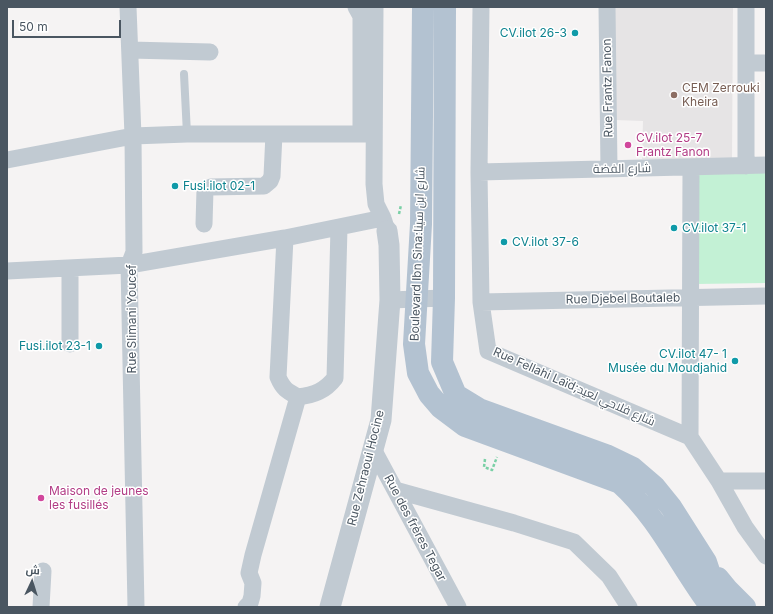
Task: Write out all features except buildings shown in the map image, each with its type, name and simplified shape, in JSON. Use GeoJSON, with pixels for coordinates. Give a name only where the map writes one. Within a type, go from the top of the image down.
{"type":"FeatureCollection","features":[{"type":"Feature","properties":{"kind":"main road","name":"Boulevard Ibn Sina:شارع ابن سينا"},"geometry":{"type":"LineString","coordinates":[[424,7],[421,224],[414,344],[418,373],[429,394],[441,408],[465,426],[620,483],[635,496],[651,516],[684,568],[706,586],[720,606]]}},
{"type":"Feature","properties":{"kind":"main road","name":"Boulevard Ibn Sina:شارع ابن سينا"},"geometry":{"type":"LineString","coordinates":[[445,7],[444,298],[442,362],[456,395],[479,409],[606,455],[633,468],[654,486],[671,507],[706,562],[720,606]]}},
{"type":"Feature","properties":{"kind":"main road"},"geometry":{"type":"LineString","coordinates":[[706,562],[727,589],[745,607]]}},
{"type":"Feature","properties":{"kind":"street","name":"Rue Slimani Youcef"},"geometry":{"type":"LineString","coordinates":[[128,7],[133,136],[134,252],[129,265],[136,607]]}},
{"type":"Feature","properties":{"kind":"street"},"geometry":{"type":"LineString","coordinates":[[7,272],[129,265],[339,228],[385,225],[376,204],[367,134],[361,16],[356,7]]}},
{"type":"Feature","properties":{"kind":"street"},"geometry":{"type":"LineString","coordinates":[[367,134],[375,7]]}},
{"type":"Feature","properties":{"kind":"street","name":"Rue Fellahi Laïd;شارع فلاحي لعيد"},"geometry":{"type":"LineString","coordinates":[[481,7],[479,172],[481,302],[488,350],[690,437]]}},
{"type":"Feature","properties":{"kind":"street","name":"Rue Frantz Fanon"},"geometry":{"type":"LineString","coordinates":[[607,7],[609,169]]}},
{"type":"Feature","properties":{"kind":"street"},"geometry":{"type":"LineString","coordinates":[[746,7],[746,166]]}},
{"type":"Feature","properties":{"kind":"street"},"geometry":{"type":"LineString","coordinates":[[130,50],[210,52]]}},
{"type":"Feature","properties":{"kind":"street"},"geometry":{"type":"LineString","coordinates":[[746,63],[766,63]]}},
{"type":"Feature","properties":{"kind":"street"},"geometry":{"type":"LineString","coordinates":[[7,160],[133,136],[187,134],[367,134]]}},
{"type":"Feature","properties":{"kind":"street"},"geometry":{"type":"LineString","coordinates":[[204,224],[205,190],[211,187],[264,186],[270,181],[272,176],[274,134]]}},
{"type":"Feature","properties":{"kind":"street","name":"شارع الفضة"},"geometry":{"type":"LineString","coordinates":[[479,172],[766,166]]}},
{"type":"Feature","properties":{"kind":"street"},"geometry":{"type":"LineString","coordinates":[[691,167],[690,437],[719,481],[745,527],[766,556]]}},
{"type":"Feature","properties":{"kind":"street","name":"Rue Zehraoui Hocine"},"geometry":{"type":"LineString","coordinates":[[330,607],[380,420],[390,300],[389,245],[385,225]]}},
{"type":"Feature","properties":{"kind":"street"},"geometry":{"type":"LineString","coordinates":[[285,238],[278,377],[282,387],[290,393],[298,397],[309,396],[329,386],[335,378],[339,228]]}},
{"type":"Feature","properties":{"kind":"street"},"geometry":{"type":"LineString","coordinates":[[70,268],[70,344]]}},
{"type":"Feature","properties":{"kind":"street","name":"Rue Djebel Boutaleb"},"geometry":{"type":"LineString","coordinates":[[481,302],[766,296]]}},
{"type":"Feature","properties":{"kind":"street"},"geometry":{"type":"LineString","coordinates":[[390,300],[444,298]]}},
{"type":"Feature","properties":{"kind":"street"},"geometry":{"type":"LineString","coordinates":[[246,607],[250,603],[252,596],[253,583],[249,573],[253,555],[298,397]]}},
{"type":"Feature","properties":{"kind":"street","name":"Rue des frères Tegar"},"geometry":{"type":"LineString","coordinates":[[373,448],[458,607]]}},
{"type":"Feature","properties":{"kind":"street"},"geometry":{"type":"LineString","coordinates":[[719,481],[766,481]]}},
{"type":"Feature","properties":{"kind":"street"},"geometry":{"type":"LineString","coordinates":[[395,490],[514,523],[574,542],[609,576],[629,607]]}},
{"type":"Feature","properties":{"kind":"street"},"geometry":{"type":"LineString","coordinates":[[41,607],[43,571]]}},
{"type":"Feature","properties":{"kind":"lane"},"geometry":{"type":"LineString","coordinates":[[184,74],[187,134]]}},
{"type":"Feature","properties":{"kind":"path"},"geometry":{"type":"LineString","coordinates":[[485,460],[484,467],[492,470],[497,457]]}},
{"type":"Feature","properties":{"kind":"shaded area","name":"CEM Zerrouki Kheira"},"geometry":{"type":"Polygon","coordinates":[[[611,7],[733,7],[732,159],[642,159],[643,121],[615,120],[616,70],[611,28],[611,7]]]}},
{"type":"Feature","properties":{"kind":"green space"},"geometry":{"type":"Polygon","coordinates":[[[695,171],[766,171],[766,283],[696,284],[695,171]]]}},
{"type":"Feature","properties":{"kind":"place","name":"CV.ilot 26-3"},"geometry":{"type":"Point","coordinates":[575,33]}},
{"type":"Feature","properties":{"kind":"place","name":"CEM Zerrouki Kheira"},"geometry":{"type":"Point","coordinates":[674,95]}},
{"type":"Feature","properties":{"kind":"place","name":"CV.ilot 25-7 Frantz Fanon"},"geometry":{"type":"Point","coordinates":[628,145]}},
{"type":"Feature","properties":{"kind":"place","name":"Fusi.ilot 02-1"},"geometry":{"type":"Point","coordinates":[175,186]}},
{"type":"Feature","properties":{"kind":"place","name":"CV.ilot 37-1"},"geometry":{"type":"Point","coordinates":[674,228]}},
{"type":"Feature","properties":{"kind":"place","name":"CV.ilot 37-6"},"geometry":{"type":"Point","coordinates":[504,242]}},
{"type":"Feature","properties":{"kind":"place","name":"Fusi.ilot 23-1"},"geometry":{"type":"Point","coordinates":[99,346]}},
{"type":"Feature","properties":{"kind":"place","name":"CV.ilot 47- 1 Musée du Moudjahid"},"geometry":{"type":"Point","coordinates":[735,361]}},
{"type":"Feature","properties":{"kind":"place","name":"Maison de jeunes les fusillés"},"geometry":{"type":"Point","coordinates":[41,498]}}]}
